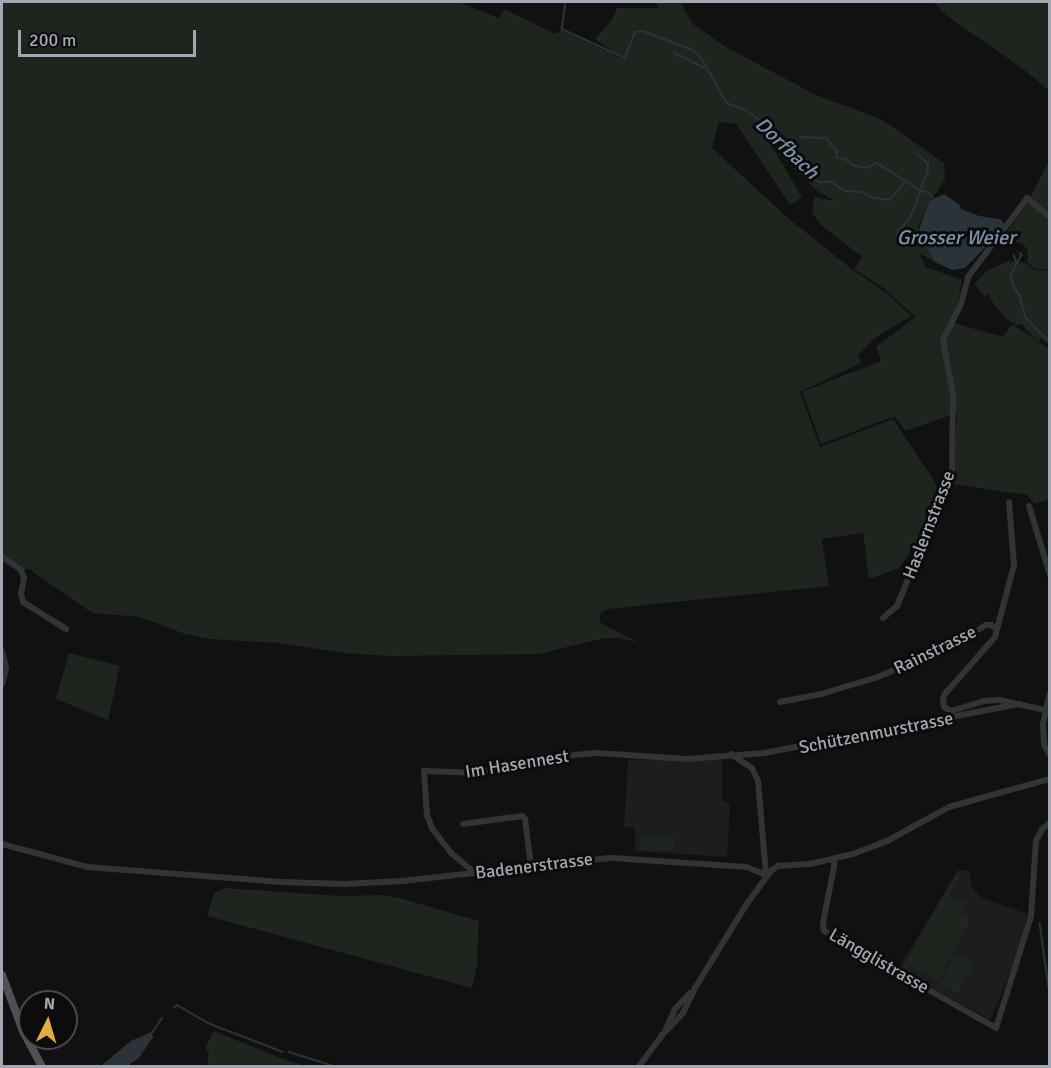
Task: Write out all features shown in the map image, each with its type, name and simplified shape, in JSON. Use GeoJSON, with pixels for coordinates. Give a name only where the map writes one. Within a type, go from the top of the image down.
{"type":"FeatureCollection","features":[{"type":"Feature","properties":{"kind":"main road"},"geometry":{"type":"LineString","coordinates":[[2,975],[23,1031],[42,1066]]}},
{"type":"Feature","properties":{"kind":"street","name":"Haslernstrasse"},"geometry":{"type":"LineString","coordinates":[[883,618],[897,606],[952,472],[954,411],[950,376],[943,345],[944,336],[961,304],[968,278],[1027,198],[1050,217]]}},
{"type":"Feature","properties":{"kind":"street"},"geometry":{"type":"LineString","coordinates":[[997,629],[1014,565],[1009,502]]}},
{"type":"Feature","properties":{"kind":"street"},"geometry":{"type":"LineString","coordinates":[[1029,506],[1050,575]]}},
{"type":"Feature","properties":{"kind":"street"},"geometry":{"type":"LineString","coordinates":[[2,557],[21,570],[24,578],[23,602],[66,629]]}},
{"type":"Feature","properties":{"kind":"street","name":"Rainstrasse"},"geometry":{"type":"LineString","coordinates":[[780,702],[821,694],[878,677],[961,641],[986,625],[997,629],[991,643],[945,694],[943,703],[951,711],[991,700],[1045,710]]}},
{"type":"Feature","properties":{"kind":"street"},"geometry":{"type":"LineString","coordinates":[[2,651],[6,669],[2,684]]}},
{"type":"Feature","properties":{"kind":"street"},"geometry":{"type":"LineString","coordinates":[[1050,693],[1045,710],[1043,735],[1044,745],[1050,755]]}},
{"type":"Feature","properties":{"kind":"street","name":"Schützenmurstrasse"},"geometry":{"type":"LineString","coordinates":[[731,754],[793,749],[1019,704]]}},
{"type":"Feature","properties":{"kind":"street"},"geometry":{"type":"LineString","coordinates":[[731,754],[752,768],[758,781],[766,875]]}},
{"type":"Feature","properties":{"kind":"street","name":"Im Hasennest"},"geometry":{"type":"LineString","coordinates":[[475,873],[472,868],[452,854],[432,828],[427,815],[424,771],[479,773],[530,759],[576,755],[687,759],[731,754]]}},
{"type":"Feature","properties":{"kind":"street"},"geometry":{"type":"LineString","coordinates":[[639,1066],[683,1013],[695,988],[766,875],[778,867],[834,859],[886,841],[949,807],[1049,779]]}},
{"type":"Feature","properties":{"kind":"street"},"geometry":{"type":"LineString","coordinates":[[463,824],[522,816],[525,819],[531,866]]}},
{"type":"Feature","properties":{"kind":"street","name":"Längglistrasse"},"geometry":{"type":"LineString","coordinates":[[834,859],[823,923],[824,931],[854,945],[996,1028],[1031,916],[1036,841],[1042,829],[1050,823]]}},
{"type":"Feature","properties":{"kind":"street","name":"Badenerstrasse"},"geometry":{"type":"LineString","coordinates":[[2,844],[87,867],[281,882],[372,883],[628,857],[747,867],[766,875]]}},
{"type":"Feature","properties":{"kind":"shaded area"},"geometry":{"type":"Polygon","coordinates":[[[2,2],[458,2],[499,18],[504,9],[555,34],[561,30],[625,60],[595,39],[611,21],[617,8],[659,8],[655,2],[680,2],[693,24],[726,47],[816,95],[881,119],[944,163],[945,179],[929,201],[918,228],[935,262],[919,253],[926,267],[962,280],[954,323],[1003,337],[1012,324],[1037,341],[1021,324],[1016,325],[1008,320],[988,294],[984,296],[974,284],[987,271],[1008,261],[1026,263],[1034,270],[1049,271],[1049,345],[1041,339],[1039,342],[1049,349],[1049,499],[1034,504],[1027,495],[953,484],[957,413],[905,431],[895,416],[821,444],[802,392],[881,361],[876,347],[915,317],[885,289],[854,269],[862,257],[821,225],[812,213],[814,197],[834,201],[816,190],[772,147],[802,197],[790,205],[736,124],[719,122],[712,148],[788,218],[853,270],[888,294],[911,316],[875,338],[858,355],[861,363],[800,392],[820,447],[893,419],[933,479],[940,494],[919,539],[899,568],[869,579],[863,533],[822,539],[829,586],[608,609],[602,612],[599,618],[601,623],[639,643],[619,638],[605,638],[538,654],[390,656],[343,653],[280,643],[209,639],[185,634],[140,617],[92,613],[29,569],[21,570],[2,557],[2,2]]]}},
{"type":"Feature","properties":{"kind":"shaded area"},"geometry":{"type":"Polygon","coordinates":[[[933,2],[1049,2],[1049,91],[1026,71],[950,18],[933,2]]]}},
{"type":"Feature","properties":{"kind":"shaded area"},"geometry":{"type":"Polygon","coordinates":[[[1049,161],[1049,270],[1035,269],[1027,262],[1028,252],[1024,245],[1004,236],[1027,203],[1049,161]]]}},
{"type":"Feature","properties":{"kind":"shaded area"},"geometry":{"type":"Polygon","coordinates":[[[69,653],[120,666],[108,720],[56,699],[69,653]]]}},
{"type":"Feature","properties":{"kind":"shaded area"},"geometry":{"type":"Polygon","coordinates":[[[722,758],[722,801],[730,803],[727,857],[635,851],[635,828],[624,827],[628,760],[722,758]]]}},
{"type":"Feature","properties":{"kind":"shaded area"},"geometry":{"type":"Polygon","coordinates":[[[640,836],[675,837],[674,851],[640,850],[640,836]]]}},
{"type":"Feature","properties":{"kind":"shaded area"},"geometry":{"type":"Polygon","coordinates":[[[958,870],[969,871],[972,887],[981,898],[1028,914],[1016,958],[990,1020],[898,970],[958,870]]]}},
{"type":"Feature","properties":{"kind":"shaded area"},"geometry":{"type":"Polygon","coordinates":[[[957,872],[961,874],[948,897],[959,903],[962,898],[966,900],[960,912],[971,918],[938,981],[910,965],[906,970],[902,968],[957,872]]]}},
{"type":"Feature","properties":{"kind":"shaded area"},"geometry":{"type":"Polygon","coordinates":[[[225,888],[340,896],[381,895],[479,921],[477,965],[472,988],[207,916],[214,893],[225,888]]]}},
{"type":"Feature","properties":{"kind":"shaded area"},"geometry":{"type":"Polygon","coordinates":[[[956,953],[975,963],[957,994],[939,983],[956,953]]]}},
{"type":"Feature","properties":{"kind":"shaded area"},"geometry":{"type":"Polygon","coordinates":[[[214,1031],[305,1066],[207,1066],[209,1054],[205,1048],[214,1031]]]}},
{"type":"Feature","properties":{"kind":"water","name":"Grosser Weier"},"geometry":{"type":"Polygon","coordinates":[[[944,194],[960,205],[961,209],[979,216],[1000,219],[1004,224],[1002,230],[965,268],[952,270],[935,262],[918,233],[929,201],[944,194]]]}},
{"type":"Feature","properties":{"kind":"water"},"geometry":{"type":"Polygon","coordinates":[[[151,1032],[153,1037],[139,1058],[127,1066],[101,1066],[131,1041],[151,1032]]]}},
{"type":"Feature","properties":{"kind":"waterway","name":"Dorfbach"},"geometry":{"type":"LineString","coordinates":[[566,2],[562,29],[625,58],[635,32],[643,31],[693,50],[701,57],[727,103],[746,110],[762,122],[808,174],[819,182],[832,182],[845,191],[862,192],[874,198],[890,200],[906,180]]}},
{"type":"Feature","properties":{"kind":"waterway"},"geometry":{"type":"LineString","coordinates":[[674,53],[705,68]]}},
{"type":"Feature","properties":{"kind":"waterway"},"geometry":{"type":"LineString","coordinates":[[800,137],[826,138],[837,151],[837,157],[849,161],[852,165],[867,168],[877,163],[922,191],[928,192],[933,198]]}},
{"type":"Feature","properties":{"kind":"waterway"},"geometry":{"type":"LineString","coordinates":[[896,235],[911,216],[928,171],[928,164],[917,154]]}},
{"type":"Feature","properties":{"kind":"waterway","name":"Dorfbach"},"geometry":{"type":"LineString","coordinates":[[1020,253],[1022,255],[1011,275],[1014,286],[1020,296],[1026,318],[1050,342]]}},
{"type":"Feature","properties":{"kind":"waterway","name":"Dorfbach"},"geometry":{"type":"LineString","coordinates":[[1014,255],[1017,263]]}},
{"type":"Feature","properties":{"kind":"waterway","name":"Dorfbach"},"geometry":{"type":"LineString","coordinates":[[1040,923],[1050,994]]}},
{"type":"Feature","properties":{"kind":"waterway"},"geometry":{"type":"LineString","coordinates":[[174,1008],[177,1005],[208,1023],[283,1052]]}},
{"type":"Feature","properties":{"kind":"waterway"},"geometry":{"type":"LineString","coordinates":[[152,1033],[162,1018]]}},
{"type":"Feature","properties":{"kind":"waterway"},"geometry":{"type":"LineString","coordinates":[[289,1052],[334,1066]]}}]}
